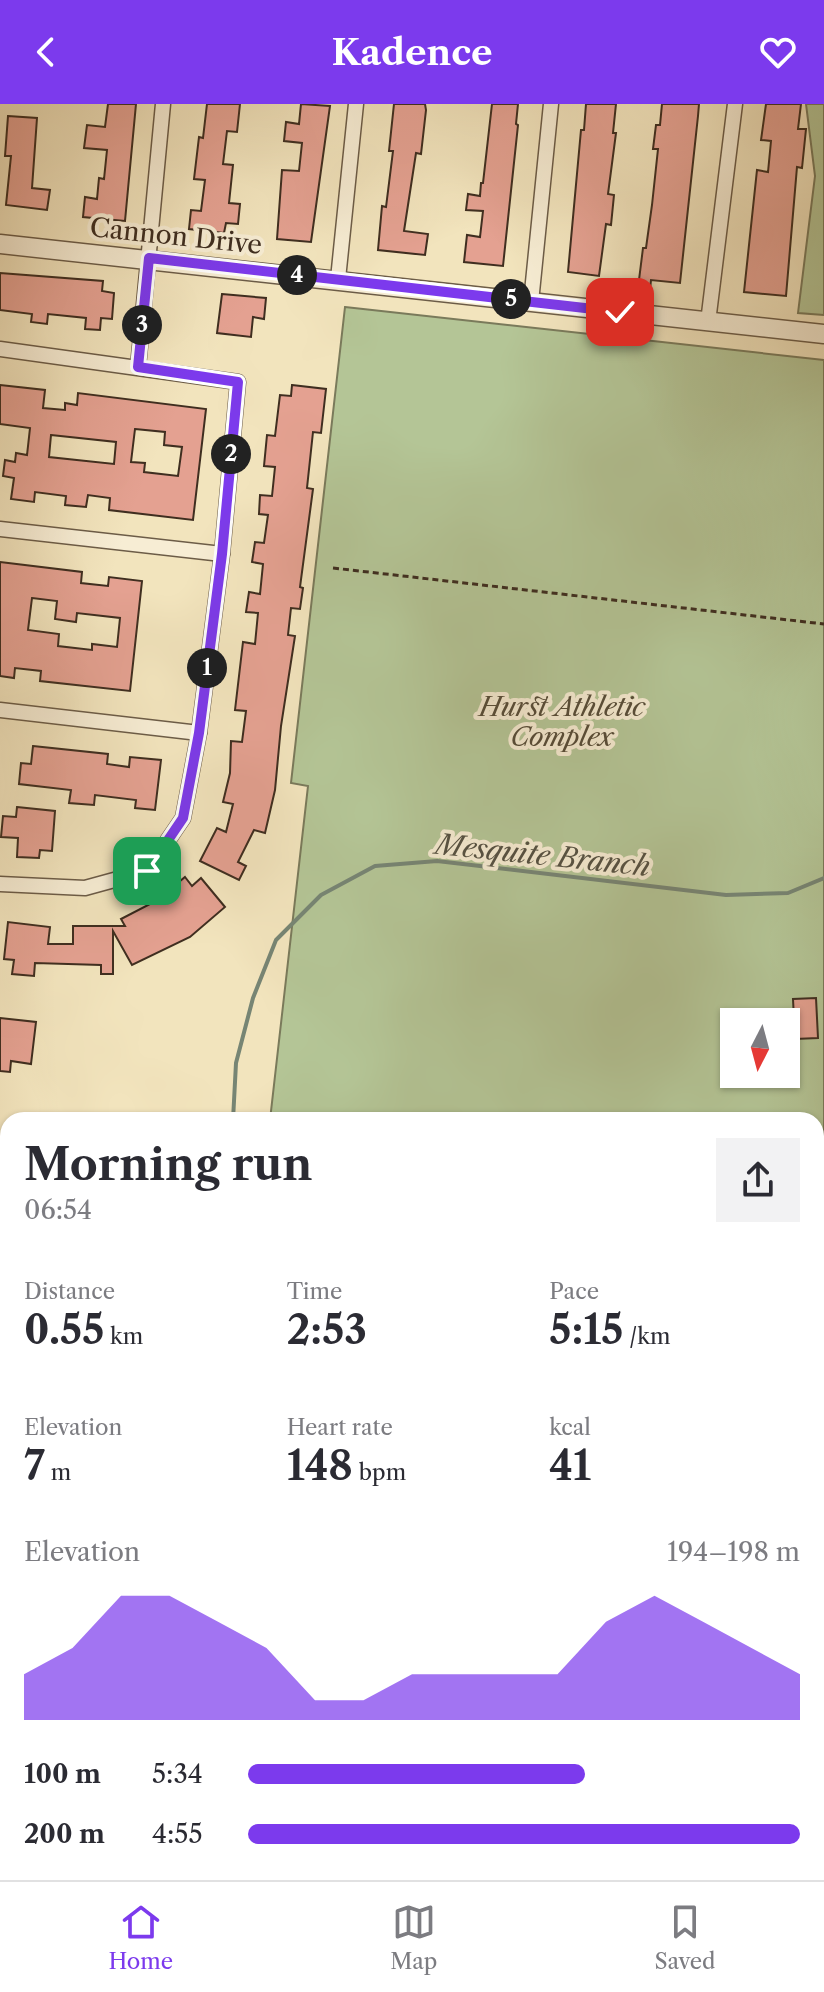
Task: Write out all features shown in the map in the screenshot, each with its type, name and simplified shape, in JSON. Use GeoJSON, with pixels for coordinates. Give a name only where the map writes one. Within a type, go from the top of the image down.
{"type":"FeatureCollection","features":[{"type":"Feature","properties":{"kind":"street"},"geometry":{"type":"LineString","coordinates":[[138,367],[163,104]]}},
{"type":"Feature","properties":{"kind":"street"},"geometry":{"type":"LineString","coordinates":[[338,279],[356,104]]}},
{"type":"Feature","properties":{"kind":"street"},"geometry":{"type":"LineString","coordinates":[[531,302],[551,104]]}},
{"type":"Feature","properties":{"kind":"street"},"geometry":{"type":"LineString","coordinates":[[708,322],[735,104]]}},
{"type":"Feature","properties":{"kind":"street","name":"Cannon Drive"},"geometry":{"type":"LineString","coordinates":[[0,244],[824,334]]}},
{"type":"Feature","properties":{"kind":"street"},"geometry":{"type":"LineString","coordinates":[[0,349],[238,382],[222,554],[199,733],[183,818],[147,871],[85,888],[0,884]]}},
{"type":"Feature","properties":{"kind":"street"},"geometry":{"type":"LineString","coordinates":[[0,529],[222,554]]}},
{"type":"Feature","properties":{"kind":"street"},"geometry":{"type":"LineString","coordinates":[[0,710],[199,733]]}},
{"type":"Feature","properties":{"kind":"path"},"geometry":{"type":"LineString","coordinates":[[333,568],[824,624]]}},
{"type":"Feature","properties":{"kind":"green space"},"geometry":{"type":"Polygon","coordinates":[[[806,104],[824,104],[824,315],[798,313],[815,176],[806,104]]]}},
{"type":"Feature","properties":{"kind":"green space","name":"Hurst Athletic Complex"},"geometry":{"type":"Polygon","coordinates":[[[345,307],[824,360],[824,1112],[271,1112],[308,786],[291,783],[345,307]]]}},
{"type":"Feature","properties":{"kind":"building"},"geometry":{"type":"Polygon","coordinates":[[[108,104],[136,104],[125,221],[83,217],[85,197],[97,199],[99,178],[104,179],[107,150],[84,148],[87,125],[105,127],[108,104]]]}},
{"type":"Feature","properties":{"kind":"building"},"geometry":{"type":"Polygon","coordinates":[[[207,104],[240,104],[237,132],[227,131],[223,164],[233,165],[229,203],[240,204],[238,224],[226,223],[224,233],[189,229],[191,210],[201,211],[205,180],[194,179],[207,104]]]}},
{"type":"Feature","properties":{"kind":"building"},"geometry":{"type":"Polygon","coordinates":[[[301,104],[330,106],[311,242],[277,239],[282,170],[299,171],[302,143],[284,141],[286,122],[299,124],[301,104]]]}},
{"type":"Feature","properties":{"kind":"building"},"geometry":{"type":"Polygon","coordinates":[[[394,104],[425,104],[421,154],[416,153],[404,231],[428,234],[425,255],[378,250],[382,206],[386,207],[393,151],[389,151],[394,104]]]}},
{"type":"Feature","properties":{"kind":"building"},"geometry":{"type":"Polygon","coordinates":[[[492,104],[518,104],[503,266],[464,262],[467,235],[480,237],[483,211],[466,210],[468,194],[480,196],[492,104]]]}},
{"type":"Feature","properties":{"kind":"building"},"geometry":{"type":"Polygon","coordinates":[[[586,104],[616,104],[613,133],[616,133],[608,194],[614,195],[611,225],[606,224],[599,276],[568,272],[586,104]]]}},
{"type":"Feature","properties":{"kind":"building"},"geometry":{"type":"Polygon","coordinates":[[[662,104],[699,104],[680,283],[651,280],[650,290],[638,288],[652,205],[658,149],[653,149],[656,125],[660,125],[662,104]]]}},
{"type":"Feature","properties":{"kind":"building"},"geometry":{"type":"Polygon","coordinates":[[[766,104],[801,104],[798,129],[806,129],[802,168],[797,167],[786,296],[744,292],[757,170],[768,172],[771,141],[761,140],[766,104]]]}},
{"type":"Feature","properties":{"kind":"building"},"geometry":{"type":"Polygon","coordinates":[[[8,116],[37,118],[32,188],[50,190],[47,210],[6,205],[11,156],[5,156],[8,116]]]}},
{"type":"Feature","properties":{"kind":"building"},"geometry":{"type":"Polygon","coordinates":[[[0,273],[103,281],[102,291],[114,293],[112,319],[101,318],[100,330],[85,329],[86,318],[48,314],[47,324],[31,322],[32,314],[0,310],[0,273]]]}},
{"type":"Feature","properties":{"kind":"building"},"geometry":{"type":"Polygon","coordinates":[[[222,294],[266,298],[264,319],[253,317],[251,337],[217,333],[222,294]]]}},
{"type":"Feature","properties":{"kind":"building"},"geometry":{"type":"Polygon","coordinates":[[[0,385],[45,390],[43,408],[65,410],[65,403],[77,405],[78,393],[206,409],[193,520],[109,510],[110,498],[88,495],[86,507],[65,505],[66,496],[35,492],[34,502],[11,499],[14,478],[3,476],[5,460],[15,462],[16,453],[27,455],[30,428],[0,424],[0,385]],[[135,429],[131,462],[145,463],[144,472],[178,476],[182,447],[164,445],[165,432],[135,429]],[[51,435],[49,457],[114,464],[116,442],[51,435]]]}},
{"type":"Feature","properties":{"kind":"building"},"geometry":{"type":"Polygon","coordinates":[[[292,385],[326,389],[321,433],[313,432],[307,488],[313,489],[300,587],[303,588],[300,609],[291,608],[288,635],[295,636],[275,790],[265,833],[254,830],[238,862],[246,866],[239,880],[200,861],[217,828],[226,832],[233,804],[223,802],[230,773],[231,741],[242,742],[246,711],[235,710],[243,642],[255,644],[258,613],[246,612],[249,592],[260,594],[263,564],[252,562],[255,542],[264,543],[268,515],[259,514],[260,495],[272,496],[275,467],[264,466],[267,435],[275,436],[280,395],[291,396],[292,385]]]}},
{"type":"Feature","properties":{"kind":"building"},"geometry":{"type":"Polygon","coordinates":[[[0,562],[82,572],[81,583],[108,586],[109,577],[142,581],[130,691],[40,681],[41,671],[15,668],[14,678],[0,676],[0,562]],[[32,598],[28,630],[59,634],[58,646],[92,650],[92,644],[117,647],[120,618],[77,613],[76,622],[55,619],[57,601],[32,598]]]}},
{"type":"Feature","properties":{"kind":"building"},"geometry":{"type":"Polygon","coordinates":[[[33,746],[108,754],[107,764],[129,767],[130,757],[161,760],[155,810],[135,808],[136,800],[95,795],[94,805],[69,803],[71,790],[19,784],[21,763],[31,764],[33,746]]]}},
{"type":"Feature","properties":{"kind":"building"},"geometry":{"type":"Polygon","coordinates":[[[17,807],[55,811],[52,851],[40,850],[39,858],[17,857],[18,838],[1,837],[3,816],[16,817],[17,807]]]}},
{"type":"Feature","properties":{"kind":"building"},"geometry":{"type":"Polygon","coordinates":[[[185,877],[192,886],[201,878],[225,907],[190,937],[132,965],[113,931],[113,974],[101,974],[101,965],[35,963],[34,976],[12,974],[14,960],[4,959],[8,922],[50,927],[48,944],[73,944],[73,926],[125,926],[121,919],[156,901],[185,877]]]}},
{"type":"Feature","properties":{"kind":"building"},"geometry":{"type":"Polygon","coordinates":[[[816,998],[818,1038],[800,1039],[800,1008],[793,1008],[793,999],[816,998]]]}},
{"type":"Feature","properties":{"kind":"building"},"geometry":{"type":"Polygon","coordinates":[[[0,1018],[36,1022],[31,1064],[11,1061],[10,1072],[0,1071],[0,1018]]]}},
{"type":"Feature","properties":{"kind":"waterway","name":"Mesquite Branch"},"geometry":{"type":"LineString","coordinates":[[233,1112],[236,1063],[253,998],[276,940],[321,895],[375,866],[437,861],[726,895],[788,893],[824,878]]}},
{"type":"Feature","properties":{"kind":"route"},"geometry":{"type":"LineString","coordinates":[[147,871],[183,818],[199,733],[222,554],[238,382],[138,367],[149,258],[620,312]]}}]}
